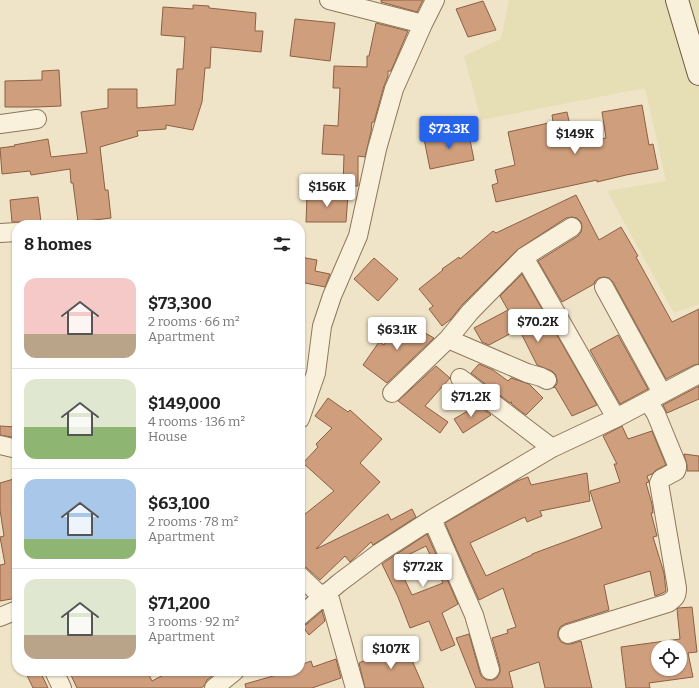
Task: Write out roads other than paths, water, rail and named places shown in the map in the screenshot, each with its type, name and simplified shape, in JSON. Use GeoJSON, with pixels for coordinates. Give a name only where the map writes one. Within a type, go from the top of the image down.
{"type":"FeatureCollection","features":[{"type":"Feature","properties":{"kind":"main road"},"geometry":{"type":"LineString","coordinates":[[677,0],[699,74]]}},
{"type":"Feature","properties":{"kind":"street"},"geometry":{"type":"LineString","coordinates":[[328,0],[423,24]]}},
{"type":"Feature","properties":{"kind":"street"},"geometry":{"type":"LineString","coordinates":[[305,405],[316,373],[322,326],[332,296],[358,236],[377,149],[394,89],[435,0]]}},
{"type":"Feature","properties":{"kind":"street"},"geometry":{"type":"LineString","coordinates":[[0,124],[37,118]]}},
{"type":"Feature","properties":{"kind":"street"},"geometry":{"type":"LineString","coordinates":[[392,393],[448,339],[470,312],[524,257],[572,227]]}},
{"type":"Feature","properties":{"kind":"street"},"geometry":{"type":"LineString","coordinates":[[0,233],[12,232]]}},
{"type":"Feature","properties":{"kind":"street"},"geometry":{"type":"LineString","coordinates":[[524,257],[616,418]]}},
{"type":"Feature","properties":{"kind":"street"},"geometry":{"type":"LineString","coordinates":[[568,634],[668,603],[677,595],[659,483],[661,479],[676,471],[677,465],[656,414],[655,397],[604,287]]}},
{"type":"Feature","properties":{"kind":"street"},"geometry":{"type":"LineString","coordinates":[[448,339],[547,380]]}},
{"type":"Feature","properties":{"kind":"street"},"geometry":{"type":"LineString","coordinates":[[305,612],[339,583],[379,553],[432,519],[552,448],[616,418],[699,374]]}},
{"type":"Feature","properties":{"kind":"street"},"geometry":{"type":"LineString","coordinates":[[460,378],[552,448]]}},
{"type":"Feature","properties":{"kind":"street"},"geometry":{"type":"LineString","coordinates":[[0,445],[12,448]]}},
{"type":"Feature","properties":{"kind":"street"},"geometry":{"type":"LineString","coordinates":[[432,519],[474,615],[490,670]]}},
{"type":"Feature","properties":{"kind":"street"},"geometry":{"type":"LineString","coordinates":[[305,580],[325,595],[355,688]]}},
{"type":"Feature","properties":{"kind":"street"},"geometry":{"type":"LineString","coordinates":[[0,617],[12,612]]}},
{"type":"Feature","properties":{"kind":"street"},"geometry":{"type":"LineString","coordinates":[[56,676],[62,688]]}},
{"type":"Feature","properties":{"kind":"street"},"geometry":{"type":"LineString","coordinates":[[215,687],[228,676]]}}]}
